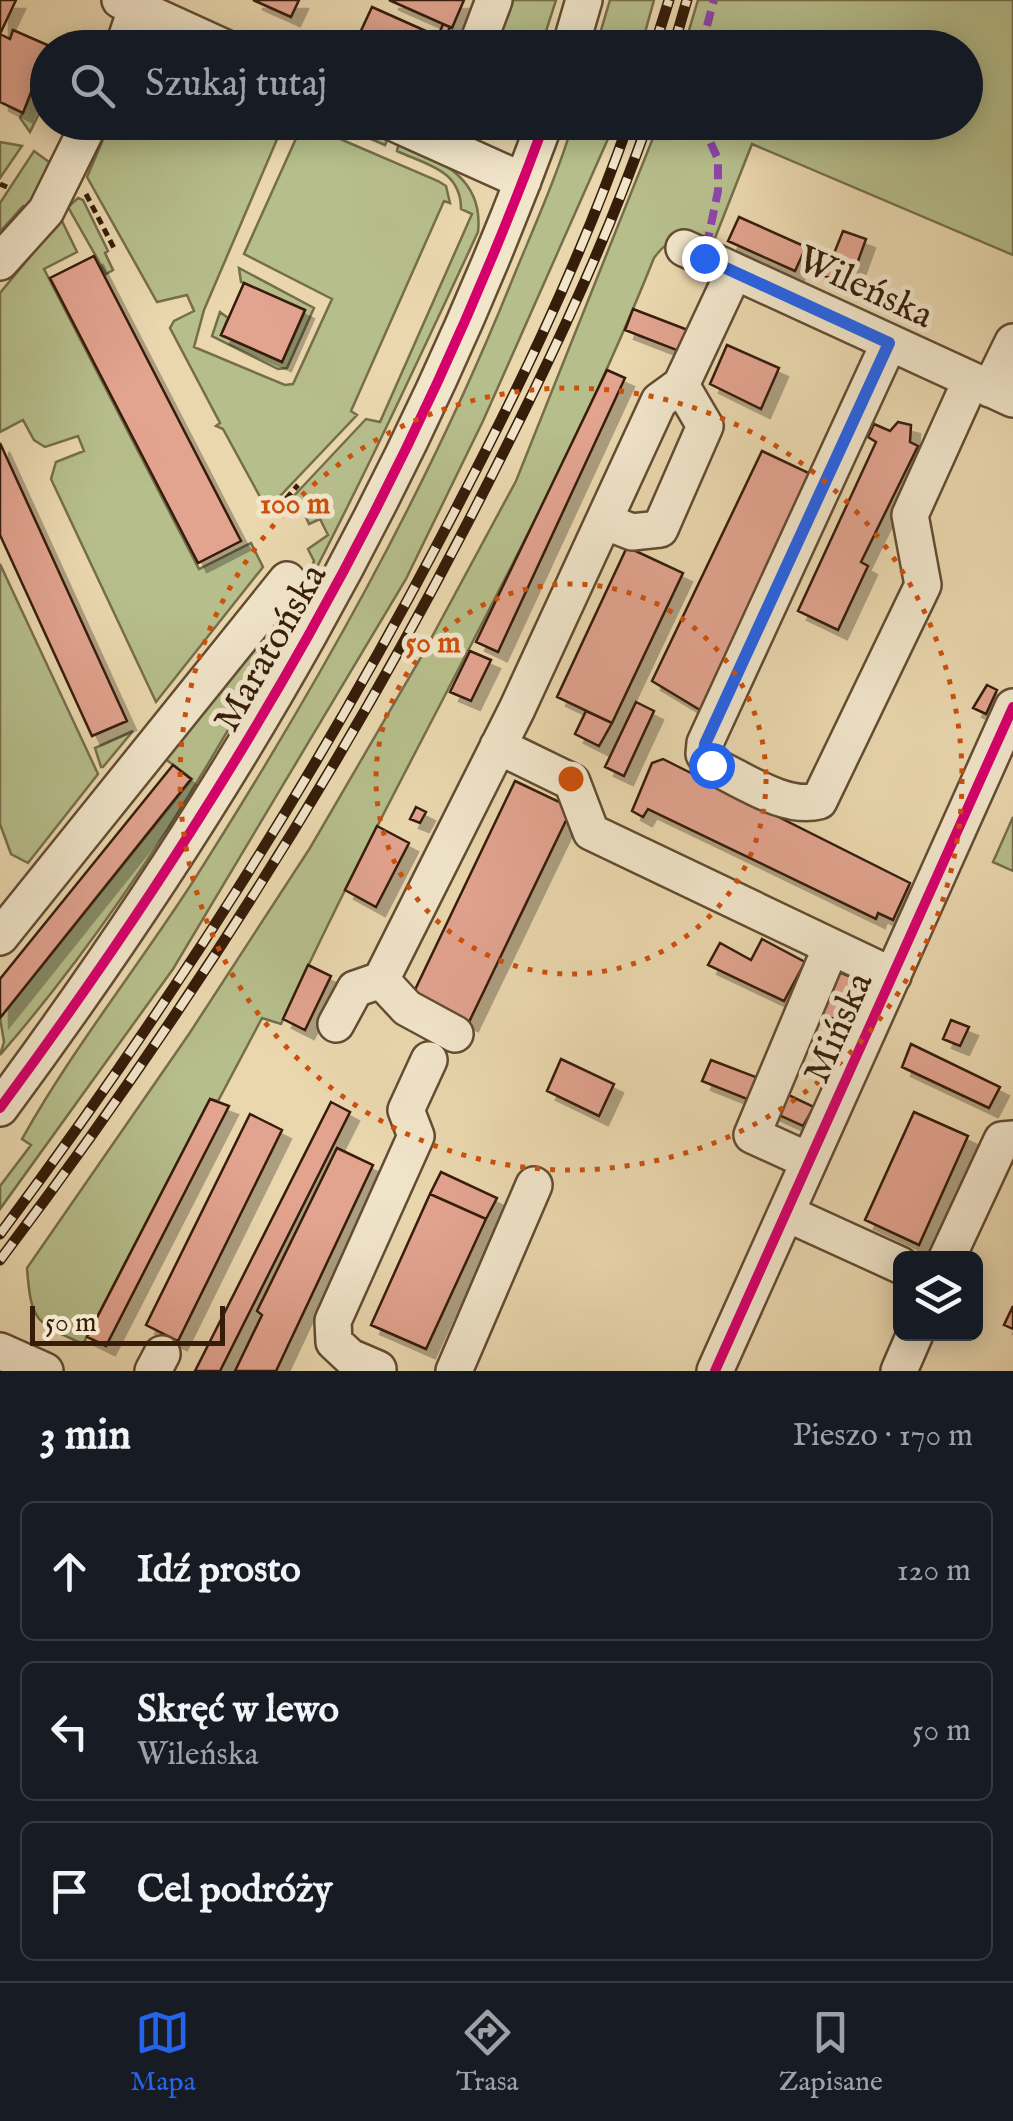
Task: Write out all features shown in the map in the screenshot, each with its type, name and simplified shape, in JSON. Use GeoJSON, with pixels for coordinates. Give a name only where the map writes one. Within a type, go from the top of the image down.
{"type":"FeatureCollection","features":[{"type":"Feature","properties":{"kind":"street"},"geometry":{"type":"LineString","coordinates":[[483,30],[494,0]]}},
{"type":"Feature","properties":{"kind":"street"},"geometry":{"type":"LineString","coordinates":[[575,30],[584,0]]}},
{"type":"Feature","properties":{"kind":"street"},"geometry":{"type":"LineString","coordinates":[[126,30],[132,2],[189,30]]}},
{"type":"Feature","properties":{"kind":"street"},"geometry":{"type":"LineString","coordinates":[[0,262],[46,210],[81,140]]}},
{"type":"Feature","properties":{"kind":"street"},"geometry":{"type":"LineString","coordinates":[[455,140],[523,181]]}},
{"type":"Feature","properties":{"kind":"street","name":"Maratońska"},"geometry":{"type":"LineString","coordinates":[[0,1108],[136,919],[276,699],[404,460],[489,271],[538,140]]}},
{"type":"Feature","properties":{"kind":"street","name":"Wileńska"},"geometry":{"type":"LineString","coordinates":[[684,248],[991,389]]}},
{"type":"Feature","properties":{"kind":"street"},"geometry":{"type":"LineString","coordinates":[[336,1024],[354,989],[381,980],[498,746],[658,400],[681,386],[734,272]]}},
{"type":"Feature","properties":{"kind":"street"},"geometry":{"type":"LineString","coordinates":[[889,343],[705,744],[704,754],[711,765],[803,805],[819,801],[924,585],[910,514],[991,389],[1013,342]]}},
{"type":"Feature","properties":{"kind":"street"},"geometry":{"type":"LineString","coordinates":[[604,521],[632,532],[660,528],[704,426],[681,386]]}},
{"type":"Feature","properties":{"kind":"street"},"geometry":{"type":"LineString","coordinates":[[0,937],[287,580]]}},
{"type":"Feature","properties":{"kind":"street","name":"Mińska"},"geometry":{"type":"LineString","coordinates":[[715,1371],[1013,706]]}},
{"type":"Feature","properties":{"kind":"street"},"geometry":{"type":"LineString","coordinates":[[498,746],[572,782],[591,832],[893,976]]}},
{"type":"Feature","properties":{"kind":"street"},"geometry":{"type":"LineString","coordinates":[[809,1161],[752,1135],[831,948]]}},
{"type":"Feature","properties":{"kind":"street"},"geometry":{"type":"LineString","coordinates":[[381,980],[407,1008],[455,1034]]}},
{"type":"Feature","properties":{"kind":"street"},"geometry":{"type":"LineString","coordinates":[[379,1370],[350,1357],[334,1342],[333,1322],[416,1136],[406,1110],[429,1060]]}},
{"type":"Feature","properties":{"kind":"street"},"geometry":{"type":"LineString","coordinates":[[950,1251],[1002,1140],[1013,1139]]}},
{"type":"Feature","properties":{"kind":"street"},"geometry":{"type":"LineString","coordinates":[[454,1371],[534,1185]]}},
{"type":"Feature","properties":{"kind":"street"},"geometry":{"type":"LineString","coordinates":[[786,1213],[893,1262]]}},
{"type":"Feature","properties":{"kind":"street"},"geometry":{"type":"LineString","coordinates":[[899,1371],[911,1341]]}},
{"type":"Feature","properties":{"kind":"street"},"geometry":{"type":"LineString","coordinates":[[0,1350],[45,1371]]}},
{"type":"Feature","properties":{"kind":"path"},"geometry":{"type":"LineString","coordinates":[[86,196],[115,250]]}},
{"type":"Feature","properties":{"kind":"path"},"geometry":{"type":"LineString","coordinates":[[286,499],[298,484]]}},
{"type":"Feature","properties":{"kind":"green space"},"geometry":{"type":"Polygon","coordinates":[[[505,0],[556,0],[546,30],[493,30],[505,0]]]}},
{"type":"Feature","properties":{"kind":"green space"},"geometry":{"type":"Polygon","coordinates":[[[610,0],[654,0],[646,30],[601,30],[610,0]]]}},
{"type":"Feature","properties":{"kind":"green space"},"geometry":{"type":"Polygon","coordinates":[[[698,0],[1013,0],[1013,255],[752,144],[715,238],[681,237],[667,244],[654,258],[568,452],[281,1024],[262,1018],[218,1101],[210,1099],[83,1344],[67,1337],[38,1318],[27,1268],[189,1034],[310,848],[420,659],[516,481],[652,140],[983,140],[983,30],[689,30],[698,0]]]}},
{"type":"Feature","properties":{"kind":"green space"},"geometry":{"type":"Polygon","coordinates":[[[30,97],[30,132],[20,118],[30,97]]]}},
{"type":"Feature","properties":{"kind":"green space"},"geometry":{"type":"Polygon","coordinates":[[[103,140],[277,140],[204,310],[194,347],[285,385],[293,384],[332,299],[244,254],[295,140],[343,140],[446,186],[450,203],[444,201],[351,411],[357,415],[281,495],[265,506],[223,429],[216,426],[220,423],[170,328],[174,321],[194,311],[187,295],[157,302],[87,177],[103,140]]]}},
{"type":"Feature","properties":{"kind":"green space"},"geometry":{"type":"Polygon","coordinates":[[[567,140],[607,140],[483,421],[406,579],[173,969],[0,1209],[0,1186],[31,1145],[22,1139],[42,1105],[194,880],[283,735],[367,586],[480,357],[567,140]]]}},
{"type":"Feature","properties":{"kind":"green space"},"geometry":{"type":"Polygon","coordinates":[[[0,142],[22,146],[0,178],[0,142]]]}},
{"type":"Feature","properties":{"kind":"green space"},"geometry":{"type":"Polygon","coordinates":[[[399,142],[430,156],[467,185],[478,213],[478,232],[323,555],[208,764],[144,865],[75,962],[0,1055],[4,1042],[0,1018],[192,779],[164,758],[306,583],[314,561],[308,549],[328,535],[320,519],[309,524],[302,508],[297,510],[290,500],[366,419],[380,422],[472,214],[461,209],[449,177],[397,151],[399,142]]]}},
{"type":"Feature","properties":{"kind":"green space"},"geometry":{"type":"Polygon","coordinates":[[[34,151],[53,165],[32,207],[23,206],[0,232],[0,203],[34,151]]]}},
{"type":"Feature","properties":{"kind":"green space"},"geometry":{"type":"Polygon","coordinates":[[[78,198],[83,200],[108,251],[105,253],[113,270],[106,274],[68,207],[78,198]]]}},
{"type":"Feature","properties":{"kind":"green space"},"geometry":{"type":"Polygon","coordinates":[[[61,219],[77,252],[44,269],[199,569],[251,543],[263,567],[156,702],[51,479],[56,462],[84,451],[78,436],[45,447],[34,440],[23,420],[0,432],[0,293],[61,219]]]}},
{"type":"Feature","properties":{"kind":"green space"},"geometry":{"type":"Polygon","coordinates":[[[239,268],[314,308],[287,368],[278,369],[212,336],[220,312],[228,318],[221,335],[282,362],[305,311],[241,282],[239,268]]]}},
{"type":"Feature","properties":{"kind":"green space"},"geometry":{"type":"Polygon","coordinates":[[[0,564],[98,774],[28,863],[11,854],[0,824],[0,564]]]}},
{"type":"Feature","properties":{"kind":"green space"},"geometry":{"type":"Polygon","coordinates":[[[133,731],[103,767],[101,767],[95,748],[133,731]]]}},
{"type":"Feature","properties":{"kind":"green space"},"geometry":{"type":"Polygon","coordinates":[[[1013,817],[1013,871],[993,862],[1013,817]]]}},
{"type":"Feature","properties":{"kind":"building"},"geometry":{"type":"Polygon","coordinates":[[[0,0],[16,0],[0,34],[0,0]]]}},
{"type":"Feature","properties":{"kind":"building"},"geometry":{"type":"Polygon","coordinates":[[[253,0],[299,0],[291,17],[253,0]]]}},
{"type":"Feature","properties":{"kind":"building"},"geometry":{"type":"Polygon","coordinates":[[[389,0],[464,0],[452,28],[389,0]]]}},
{"type":"Feature","properties":{"kind":"building"},"geometry":{"type":"Polygon","coordinates":[[[372,7],[424,30],[361,30],[372,7]]]}},
{"type":"Feature","properties":{"kind":"building"},"geometry":{"type":"Polygon","coordinates":[[[13,30],[30,37],[30,95],[23,113],[0,102],[0,34],[10,39],[13,30]]]}},
{"type":"Feature","properties":{"kind":"building"},"geometry":{"type":"Polygon","coordinates":[[[739,217],[806,247],[795,271],[728,241],[739,217]]]}},
{"type":"Feature","properties":{"kind":"building"},"geometry":{"type":"Polygon","coordinates":[[[843,231],[866,239],[849,286],[825,276],[843,231]]]}},
{"type":"Feature","properties":{"kind":"building"},"geometry":{"type":"Polygon","coordinates":[[[94,256],[241,541],[198,563],[50,278],[94,256]]]}},
{"type":"Feature","properties":{"kind":"building"},"geometry":{"type":"Polygon","coordinates":[[[244,283],[305,310],[282,362],[221,335],[244,283]]]}},
{"type":"Feature","properties":{"kind":"building"},"geometry":{"type":"Polygon","coordinates":[[[633,309],[693,332],[684,353],[625,330],[633,309]]]}},
{"type":"Feature","properties":{"kind":"building"},"geometry":{"type":"Polygon","coordinates":[[[727,345],[779,368],[761,409],[710,384],[727,345]]]}},
{"type":"Feature","properties":{"kind":"building"},"geometry":{"type":"Polygon","coordinates":[[[607,370],[625,378],[498,652],[476,642],[607,370]]]}},
{"type":"Feature","properties":{"kind":"building"},"geometry":{"type":"Polygon","coordinates":[[[898,422],[911,425],[910,442],[918,446],[861,562],[868,566],[838,630],[798,611],[876,442],[868,437],[874,424],[890,431],[898,422]]]}},
{"type":"Feature","properties":{"kind":"building"},"geometry":{"type":"Polygon","coordinates":[[[0,443],[127,721],[92,736],[0,535],[0,443]]]}},
{"type":"Feature","properties":{"kind":"building"},"geometry":{"type":"Polygon","coordinates":[[[762,451],[813,475],[700,710],[652,681],[762,451]]]}},
{"type":"Feature","properties":{"kind":"building"},"geometry":{"type":"Polygon","coordinates":[[[627,547],[683,573],[612,723],[557,697],[627,547]]]}},
{"type":"Feature","properties":{"kind":"building"},"geometry":{"type":"Polygon","coordinates":[[[470,651],[491,660],[471,701],[450,692],[470,651]]]}},
{"type":"Feature","properties":{"kind":"building"},"geometry":{"type":"Polygon","coordinates":[[[987,685],[997,690],[986,714],[973,708],[987,685]]]}},
{"type":"Feature","properties":{"kind":"building"},"geometry":{"type":"Polygon","coordinates":[[[636,702],[654,711],[624,776],[605,767],[636,702]]]}},
{"type":"Feature","properties":{"kind":"building"},"geometry":{"type":"Polygon","coordinates":[[[586,711],[612,723],[599,746],[575,734],[586,711]]]}},
{"type":"Feature","properties":{"kind":"building"},"geometry":{"type":"Polygon","coordinates":[[[663,759],[910,883],[893,920],[878,913],[876,919],[648,809],[643,817],[632,811],[652,763],[663,759]]]}},
{"type":"Feature","properties":{"kind":"building"},"geometry":{"type":"Polygon","coordinates":[[[173,765],[191,779],[0,1018],[0,979],[173,765]]]}},
{"type":"Feature","properties":{"kind":"building"},"geometry":{"type":"Polygon","coordinates":[[[515,781],[572,808],[469,1022],[413,994],[515,781]]]}},
{"type":"Feature","properties":{"kind":"building"},"geometry":{"type":"Polygon","coordinates":[[[416,807],[426,812],[420,823],[410,819],[416,807]]]}},
{"type":"Feature","properties":{"kind":"building"},"geometry":{"type":"Polygon","coordinates":[[[377,826],[409,843],[376,907],[345,890],[377,826]]]}},
{"type":"Feature","properties":{"kind":"building"},"geometry":{"type":"Polygon","coordinates":[[[762,939],[805,962],[784,1001],[708,965],[720,943],[751,960],[762,939]]]}},
{"type":"Feature","properties":{"kind":"building"},"geometry":{"type":"Polygon","coordinates":[[[308,965],[331,976],[305,1030],[283,1019],[308,965]]]}},
{"type":"Feature","properties":{"kind":"building"},"geometry":{"type":"Polygon","coordinates":[[[832,969],[868,984],[850,1026],[815,1011],[832,969]]]}},
{"type":"Feature","properties":{"kind":"building"},"geometry":{"type":"Polygon","coordinates":[[[951,1020],[969,1027],[960,1046],[943,1039],[951,1020]]]}},
{"type":"Feature","properties":{"kind":"building"},"geometry":{"type":"Polygon","coordinates":[[[911,1044],[1000,1087],[989,1108],[902,1067],[911,1044]]]}},
{"type":"Feature","properties":{"kind":"building"},"geometry":{"type":"Polygon","coordinates":[[[561,1059],[614,1084],[599,1116],[547,1091],[561,1059]]]}},
{"type":"Feature","properties":{"kind":"building"},"geometry":{"type":"Polygon","coordinates":[[[711,1060],[766,1081],[757,1103],[702,1081],[711,1060]]]}},
{"type":"Feature","properties":{"kind":"building"},"geometry":{"type":"Polygon","coordinates":[[[780,1091],[814,1107],[803,1126],[770,1111],[780,1091]]]}},
{"type":"Feature","properties":{"kind":"building"},"geometry":{"type":"Polygon","coordinates":[[[210,1099],[229,1106],[106,1346],[87,1337],[210,1099]]]}},
{"type":"Feature","properties":{"kind":"building"},"geometry":{"type":"Polygon","coordinates":[[[331,1102],[350,1112],[220,1371],[195,1371],[331,1102]]]}},
{"type":"Feature","properties":{"kind":"building"},"geometry":{"type":"Polygon","coordinates":[[[914,1112],[968,1136],[919,1245],[865,1220],[914,1112]]]}},
{"type":"Feature","properties":{"kind":"building"},"geometry":{"type":"Polygon","coordinates":[[[250,1114],[282,1130],[178,1341],[146,1325],[250,1114]]]}},
{"type":"Feature","properties":{"kind":"building"},"geometry":{"type":"Polygon","coordinates":[[[337,1148],[373,1165],[276,1371],[235,1371],[262,1315],[257,1311],[337,1148]]]}},
{"type":"Feature","properties":{"kind":"building"},"geometry":{"type":"Polygon","coordinates":[[[441,1172],[497,1198],[486,1219],[430,1194],[441,1172]]]}},
{"type":"Feature","properties":{"kind":"building"},"geometry":{"type":"Polygon","coordinates":[[[430,1194],[486,1219],[426,1349],[371,1325],[430,1194]]]}},
{"type":"Feature","properties":{"kind":"building"},"geometry":{"type":"Polygon","coordinates":[[[1013,1306],[1013,1329],[1004,1325],[1013,1306]]]}},
{"type":"Feature","properties":{"kind":"railway"},"geometry":{"type":"LineString","coordinates":[[660,30],[669,0]]}},
{"type":"Feature","properties":{"kind":"railway"},"geometry":{"type":"LineString","coordinates":[[678,30],[687,0]]}},
{"type":"Feature","properties":{"kind":"railway"},"geometry":{"type":"LineString","coordinates":[[0,1234],[177,983],[339,722],[517,389],[588,230],[622,140]]}},
{"type":"Feature","properties":{"kind":"railway"},"geometry":{"type":"LineString","coordinates":[[0,1260],[190,992],[363,714],[417,619],[542,375],[588,275],[641,140]]}},
{"type":"Feature","properties":{"kind":"marked path"},"geometry":{"type":"LineString","coordinates":[[706,30],[714,0]]}},
{"type":"Feature","properties":{"kind":"marked path"},"geometry":{"type":"LineString","coordinates":[[704,258],[718,191],[718,159],[709,140]]}},
{"type":"Feature","properties":{"kind":"cycle path"},"geometry":{"type":"LineString","coordinates":[[0,1108],[163,874],[308,635],[436,386],[538,140]]}},
{"type":"Feature","properties":{"kind":"cycle path"},"geometry":{"type":"LineString","coordinates":[[715,1371],[1013,707]]}},
{"type":"Feature","properties":{"kind":"route"},"geometry":{"type":"LineString","coordinates":[[704,258],[889,343],[705,744],[704,754],[711,765]]}}]}
